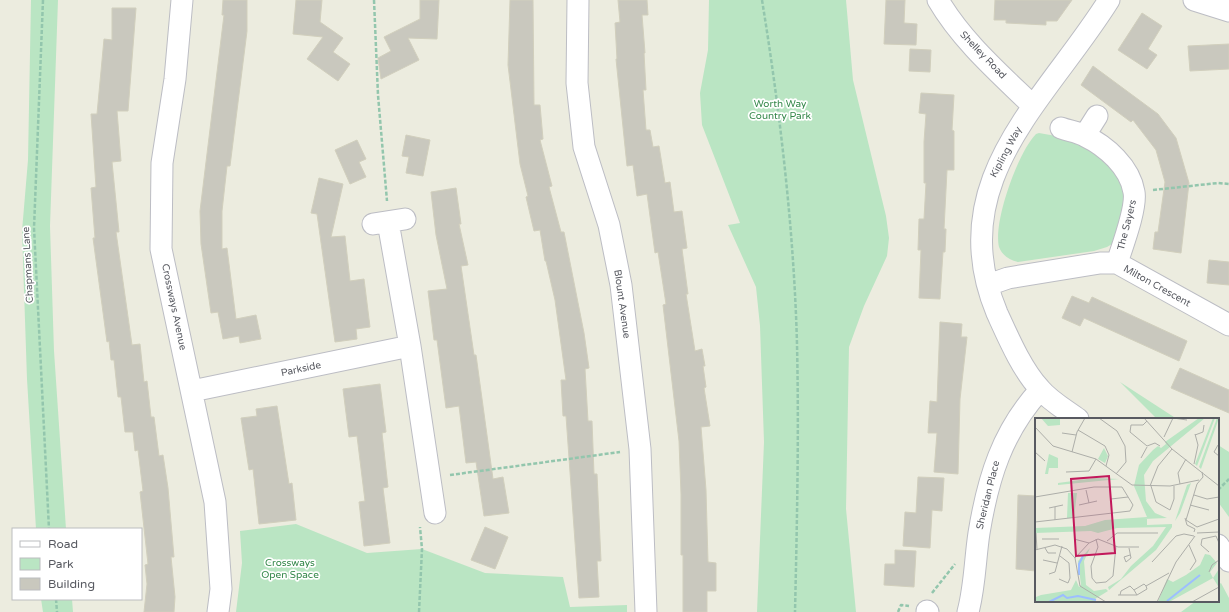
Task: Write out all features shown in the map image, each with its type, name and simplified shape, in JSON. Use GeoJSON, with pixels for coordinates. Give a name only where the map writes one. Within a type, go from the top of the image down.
{"type":"FeatureCollection","features":[{"type":"Feature","properties":{"kind":"street","name":"Crossways Avenue"},"geometry":{"type":"LineString","coordinates":[[182,0],[175,79],[162,163],[161,249],[215,502],[221,589],[218,612]]}},
{"type":"Feature","properties":{"kind":"street","name":"Blount Avenue"},"geometry":{"type":"LineString","coordinates":[[578,0],[577,83],[584,147],[609,225],[621,285],[640,449],[646,612]]}},
{"type":"Feature","properties":{"kind":"street","name":"Shelley Road"},"geometry":{"type":"LineString","coordinates":[[938,0],[950,20],[970,44],[1033,106]]}},
{"type":"Feature","properties":{"kind":"street","name":"Kipling Way"},"geometry":{"type":"LineString","coordinates":[[1077,418],[1040,390],[1006,335],[988,285],[982,257],[981,226],[989,187],[998,164],[1033,106],[1095,23],[1109,0]]}},
{"type":"Feature","properties":{"kind":"street"},"geometry":{"type":"LineString","coordinates":[[1194,0],[1229,11]]}},
{"type":"Feature","properties":{"kind":"street"},"geometry":{"type":"LineString","coordinates":[[1085,135],[1097,116]]}},
{"type":"Feature","properties":{"kind":"street","name":"The Sayers"},"geometry":{"type":"LineString","coordinates":[[1062,128],[1085,135],[1111,153],[1126,171],[1134,192],[1133,209],[1117,263]]}},
{"type":"Feature","properties":{"kind":"street"},"geometry":{"type":"LineString","coordinates":[[389,221],[410,346],[434,513]]}},
{"type":"Feature","properties":{"kind":"street","name":"Milton Crescent"},"geometry":{"type":"LineString","coordinates":[[988,285],[1008,278],[1100,263],[1117,263],[1229,325]]}},
{"type":"Feature","properties":{"kind":"street","name":"Parkside"},"geometry":{"type":"LineString","coordinates":[[192,391],[410,346]]}},
{"type":"Feature","properties":{"kind":"street","name":"Sheridan Place"},"geometry":{"type":"LineString","coordinates":[[968,612],[979,533],[998,456],[1014,423],[1024,407],[1040,390]]}},
{"type":"Feature","properties":{"kind":"street"},"geometry":{"type":"LineString","coordinates":[[1219,546],[1229,561]]}},
{"type":"Feature","properties":{"kind":"path","name":"Chapmans Lane"},"geometry":{"type":"LineString","coordinates":[[43,0],[34,228],[49,528]]}},
{"type":"Feature","properties":{"kind":"path"},"geometry":{"type":"LineString","coordinates":[[374,0],[378,95],[389,221]]}},
{"type":"Feature","properties":{"kind":"path"},"geometry":{"type":"LineString","coordinates":[[762,0],[781,133],[796,336],[797,467],[795,612]]}},
{"type":"Feature","properties":{"kind":"path"},"geometry":{"type":"LineString","coordinates":[[1134,192],[1218,183],[1229,184]]}},
{"type":"Feature","properties":{"kind":"path"},"geometry":{"type":"LineString","coordinates":[[430,478],[640,449]]}},
{"type":"Feature","properties":{"kind":"path"},"geometry":{"type":"LineString","coordinates":[[1219,489],[1229,479]]}},
{"type":"Feature","properties":{"kind":"path"},"geometry":{"type":"LineString","coordinates":[[420,612],[422,549],[434,513]]}},
{"type":"Feature","properties":{"kind":"path"},"geometry":{"type":"LineString","coordinates":[[929,606],[955,563]]}},
{"type":"Feature","properties":{"kind":"path"},"geometry":{"type":"LineString","coordinates":[[56,600],[57,612]]}},
{"type":"Feature","properties":{"kind":"green space"},"geometry":{"type":"Polygon","coordinates":[[[31,0],[58,0],[50,226],[54,351],[66,528],[36,528],[27,379],[22,231],[28,160],[31,0]]]}},
{"type":"Feature","properties":{"kind":"green space","name":"Worth Way Country Park"},"geometry":{"type":"Polygon","coordinates":[[[709,0],[846,0],[853,80],[886,216],[889,238],[887,256],[864,306],[849,347],[846,509],[856,612],[757,612],[764,442],[760,326],[756,287],[728,225],[740,223],[702,125],[700,93],[708,50],[709,0]]]}},
{"type":"Feature","properties":{"kind":"green space"},"geometry":{"type":"Polygon","coordinates":[[[1039,133],[1056,136],[1093,149],[1122,180],[1125,204],[1112,244],[1094,251],[1018,262],[1004,255],[1002,252],[999,247],[998,236],[1003,205],[1008,188],[1029,143],[1036,134],[1039,133]]]}},
{"type":"Feature","properties":{"kind":"green space"},"geometry":{"type":"Polygon","coordinates":[[[1120,382],[1175,418],[1156,418],[1120,382]]]}},
{"type":"Feature","properties":{"kind":"green space"},"geometry":{"type":"Polygon","coordinates":[[[1219,446],[1229,452],[1229,517],[1219,503],[1219,446]]]}},
{"type":"Feature","properties":{"kind":"green space","name":"Crossways Open Space"},"geometry":{"type":"Polygon","coordinates":[[[296,524],[367,553],[422,549],[485,573],[563,577],[570,607],[627,605],[627,612],[236,612],[242,563],[240,531],[296,524]]]}},
{"type":"Feature","properties":{"kind":"green space"},"geometry":{"type":"Polygon","coordinates":[[[1221,583],[1229,598],[1229,612],[1181,612],[1195,602],[1219,602],[1219,584],[1221,583]]]}},
{"type":"Feature","properties":{"kind":"green space"},"geometry":{"type":"Polygon","coordinates":[[[41,600],[72,600],[73,612],[43,612],[41,600]]]}},
{"type":"Feature","properties":{"kind":"building"},"geometry":{"type":"Polygon","coordinates":[[[223,0],[247,0],[247,31],[230,166],[227,166],[222,211],[222,249],[227,248],[236,319],[256,315],[261,339],[240,343],[239,336],[223,339],[218,312],[211,313],[201,244],[200,211],[224,15],[222,15],[223,0]]]}},
{"type":"Feature","properties":{"kind":"building"},"geometry":{"type":"Polygon","coordinates":[[[296,0],[322,0],[320,22],[343,38],[333,52],[350,64],[338,81],[307,59],[323,37],[293,34],[296,0]]]}},
{"type":"Feature","properties":{"kind":"building"},"geometry":{"type":"Polygon","coordinates":[[[420,0],[439,0],[437,39],[408,38],[419,60],[381,79],[378,58],[391,51],[384,37],[420,19],[420,0]]]}},
{"type":"Feature","properties":{"kind":"building"},"geometry":{"type":"Polygon","coordinates":[[[510,0],[533,0],[534,105],[540,105],[543,139],[540,140],[552,186],[549,187],[561,232],[564,232],[584,333],[589,368],[585,369],[588,421],[592,421],[594,474],[597,474],[601,561],[597,561],[599,597],[579,598],[566,416],[563,416],[561,380],[566,380],[555,300],[545,261],[540,230],[534,231],[526,197],[528,196],[520,164],[508,65],[510,0]]]}},
{"type":"Feature","properties":{"kind":"building"},"geometry":{"type":"Polygon","coordinates":[[[618,0],[647,0],[648,15],[642,15],[645,53],[646,90],[643,90],[646,130],[650,130],[653,147],[659,146],[665,183],[670,182],[674,212],[682,211],[687,248],[682,249],[688,294],[686,294],[695,351],[702,349],[705,366],[703,366],[706,387],[704,388],[710,426],[701,427],[706,490],[708,562],[716,563],[716,591],[707,591],[707,612],[683,612],[683,555],[681,555],[679,441],[663,305],[666,304],[658,252],[655,253],[647,194],[637,196],[633,165],[627,166],[616,59],[615,23],[620,22],[618,0]]]}},
{"type":"Feature","properties":{"kind":"building"},"geometry":{"type":"Polygon","coordinates":[[[886,0],[905,0],[904,23],[917,24],[916,45],[884,44],[886,0]]]}},
{"type":"Feature","properties":{"kind":"building"},"geometry":{"type":"Polygon","coordinates":[[[995,0],[1072,0],[1057,21],[1046,21],[1046,25],[1006,23],[1006,20],[994,20],[995,0]]]}},
{"type":"Feature","properties":{"kind":"building"},"geometry":{"type":"Polygon","coordinates":[[[112,8],[136,8],[128,111],[117,111],[121,161],[112,162],[119,232],[116,232],[132,345],[140,344],[144,382],[147,381],[151,417],[154,417],[159,456],[163,455],[168,488],[174,557],[171,557],[175,597],[174,612],[144,612],[147,584],[145,565],[148,564],[140,492],[143,491],[138,450],[135,451],[133,432],[125,432],[121,397],[118,397],[114,360],[111,360],[109,341],[107,342],[93,238],[95,238],[91,188],[96,187],[91,114],[97,114],[104,39],[112,40],[112,8]]]}},
{"type":"Feature","properties":{"kind":"building"},"geometry":{"type":"Polygon","coordinates":[[[1142,13],[1162,26],[1148,49],[1157,55],[1147,69],[1118,50],[1142,13]]]}},
{"type":"Feature","properties":{"kind":"building"},"geometry":{"type":"Polygon","coordinates":[[[1229,44],[1229,69],[1190,71],[1188,46],[1229,44]]]}},
{"type":"Feature","properties":{"kind":"building"},"geometry":{"type":"Polygon","coordinates":[[[910,49],[931,50],[930,72],[909,71],[910,49]]]}},
{"type":"Feature","properties":{"kind":"building"},"geometry":{"type":"Polygon","coordinates":[[[1093,66],[1158,114],[1176,138],[1189,183],[1181,253],[1153,249],[1155,232],[1158,232],[1165,182],[1156,150],[1133,120],[1131,122],[1081,85],[1093,66]]]}},
{"type":"Feature","properties":{"kind":"building"},"geometry":{"type":"Polygon","coordinates":[[[921,93],[954,95],[952,130],[954,131],[954,170],[947,170],[944,229],[946,229],[945,252],[943,252],[940,299],[919,298],[921,250],[918,250],[919,219],[924,219],[926,183],[924,183],[924,142],[926,114],[919,113],[921,93]]]}},
{"type":"Feature","properties":{"kind":"building"},"geometry":{"type":"Polygon","coordinates":[[[406,135],[430,140],[423,176],[406,173],[409,157],[402,156],[406,135]]]}},
{"type":"Feature","properties":{"kind":"building"},"geometry":{"type":"Polygon","coordinates":[[[357,140],[366,159],[359,162],[366,177],[350,184],[335,150],[357,140]]]}},
{"type":"Feature","properties":{"kind":"building"},"geometry":{"type":"Polygon","coordinates":[[[319,178],[343,184],[331,237],[345,236],[350,281],[364,279],[370,327],[356,329],[357,339],[335,342],[317,214],[311,213],[319,178]]]}},
{"type":"Feature","properties":{"kind":"building"},"geometry":{"type":"Polygon","coordinates":[[[456,188],[461,224],[459,224],[468,265],[461,266],[474,355],[476,355],[493,479],[503,477],[509,513],[484,516],[476,462],[466,463],[459,406],[446,408],[437,340],[434,340],[428,291],[447,289],[436,235],[431,192],[456,188]]]}},
{"type":"Feature","properties":{"kind":"building"},"geometry":{"type":"Polygon","coordinates":[[[1209,260],[1229,262],[1229,285],[1207,283],[1209,260]]]}},
{"type":"Feature","properties":{"kind":"building"},"geometry":{"type":"Polygon","coordinates":[[[1072,296],[1089,303],[1092,297],[1187,341],[1179,361],[1084,318],[1080,326],[1062,318],[1072,296]]]}},
{"type":"Feature","properties":{"kind":"building"},"geometry":{"type":"Polygon","coordinates":[[[940,322],[962,324],[961,337],[967,337],[960,399],[958,474],[934,472],[937,433],[928,433],[930,401],[937,402],[940,322]]]}},
{"type":"Feature","properties":{"kind":"building"},"geometry":{"type":"Polygon","coordinates":[[[1180,368],[1229,390],[1229,413],[1171,388],[1180,368]]]}},
{"type":"Feature","properties":{"kind":"building"},"geometry":{"type":"Polygon","coordinates":[[[380,384],[386,432],[382,433],[388,487],[383,488],[390,543],[364,546],[359,502],[365,501],[357,436],[349,437],[343,389],[380,384]]]}},
{"type":"Feature","properties":{"kind":"building"},"geometry":{"type":"Polygon","coordinates":[[[277,406],[289,484],[292,483],[296,520],[259,524],[253,469],[249,470],[241,418],[257,416],[256,409],[277,406]]]}},
{"type":"Feature","properties":{"kind":"building"},"geometry":{"type":"Polygon","coordinates":[[[918,477],[944,478],[942,511],[932,510],[930,548],[903,546],[905,512],[916,513],[918,477]]]}},
{"type":"Feature","properties":{"kind":"building"},"geometry":{"type":"Polygon","coordinates":[[[1018,495],[1035,496],[1035,571],[1016,569],[1018,495]]]}},
{"type":"Feature","properties":{"kind":"building"},"geometry":{"type":"Polygon","coordinates":[[[485,527],[508,537],[495,569],[471,560],[485,527]]]}},
{"type":"Feature","properties":{"kind":"building"},"geometry":{"type":"Polygon","coordinates":[[[895,550],[916,551],[914,587],[884,585],[885,564],[895,564],[895,550]]]}}]}
